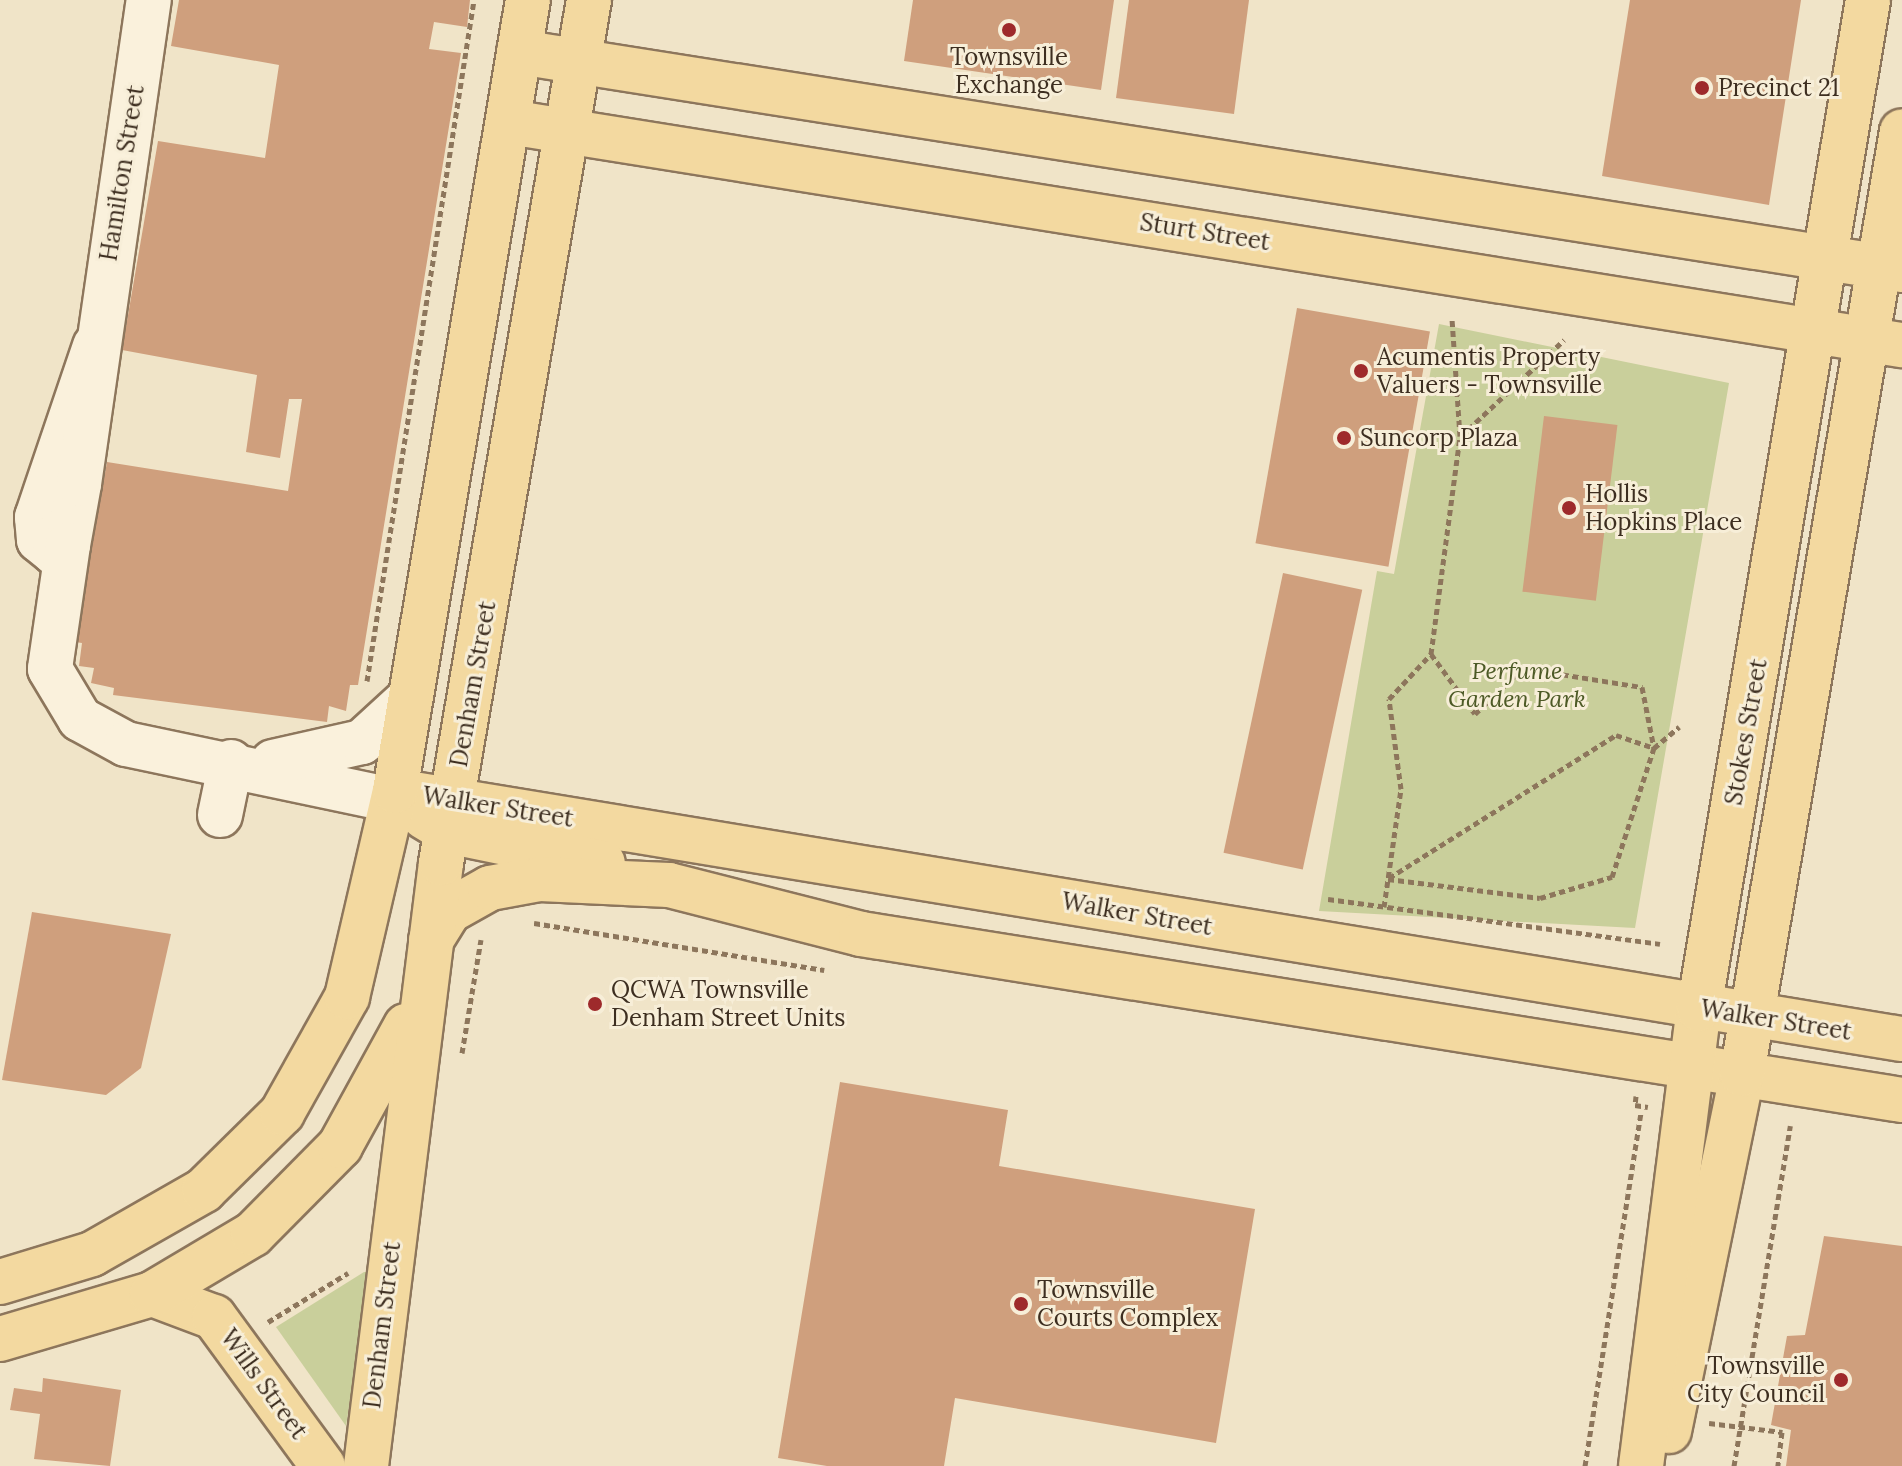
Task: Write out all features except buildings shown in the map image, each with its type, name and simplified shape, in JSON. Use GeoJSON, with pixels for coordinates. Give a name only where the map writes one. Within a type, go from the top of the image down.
{"type":"FeatureCollection","features":[{"type":"Feature","properties":{"kind":"main road"},"geometry":{"type":"LineString","coordinates":[[0,1282],[92,1254],[166,1216],[236,1163],[302,1085],[358,966],[386,794],[409,699],[528,0]]}},
{"type":"Feature","properties":{"kind":"main road","name":"Denham Street"},"geometry":{"type":"LineString","coordinates":[[366,1466],[447,831],[572,130],[589,0]]}},
{"type":"Feature","properties":{"kind":"main road","name":"Stokes Street"},"geometry":{"type":"LineString","coordinates":[[1641,1466],[1699,1009],[1868,0]]}},
{"type":"Feature","properties":{"kind":"main road"},"geometry":{"type":"LineString","coordinates":[[519,52],[583,57],[1891,268]]}},
{"type":"Feature","properties":{"kind":"main road","name":"Sturt Street"},"geometry":{"type":"LineString","coordinates":[[509,122],[1884,342]]}},
{"type":"Feature","properties":{"kind":"main road"},"geometry":{"type":"LineString","coordinates":[[1660,1466],[1742,1074],[1750,1016],[1884,342],[1902,131]]}},
{"type":"Feature","properties":{"kind":"main road"},"geometry":{"type":"LineString","coordinates":[[386,794],[425,832],[447,831],[577,856],[669,885],[861,934],[1902,1100]]}},
{"type":"Feature","properties":{"kind":"main road","name":"Walker Street"},"geometry":{"type":"LineString","coordinates":[[386,794],[447,831],[1902,1039]]}},
{"type":"Feature","properties":{"kind":"main road"},"geometry":{"type":"LineString","coordinates":[[0,1339],[152,1294],[253,1234],[340,1146],[394,1055],[430,946],[449,911],[490,888],[540,879],[669,885]]}},
{"type":"Feature","properties":{"kind":"main road","name":"Wills Street"},"geometry":{"type":"LineString","coordinates":[[152,1294],[204,1310],[231,1338],[323,1466]]}},
{"type":"Feature","properties":{"kind":"street","name":"Hamilton Street"},"geometry":{"type":"LineString","coordinates":[[65,706],[49,653],[68,545],[95,346],[149,0]]}},
{"type":"Feature","properties":{"kind":"street","name":"Walker Street"},"geometry":{"type":"LineString","coordinates":[[239,763],[300,760],[362,742],[409,699]]}},
{"type":"Feature","properties":{"kind":"street","name":"Walker Street"},"geometry":{"type":"LineString","coordinates":[[65,706],[126,744],[239,763],[386,794]]}},
{"type":"Feature","properties":{"kind":"street"},"geometry":{"type":"LineString","coordinates":[[220,815],[239,763]]}},
{"type":"Feature","properties":{"kind":"path"},"geometry":{"type":"LineString","coordinates":[[366,688],[474,0]]}},
{"type":"Feature","properties":{"kind":"path"},"geometry":{"type":"LineString","coordinates":[[1384,907],[1401,789],[1389,699],[1431,654],[1460,436],[1452,318]]}},
{"type":"Feature","properties":{"kind":"path"},"geometry":{"type":"LineString","coordinates":[[1460,436],[1564,340]]}},
{"type":"Feature","properties":{"kind":"path"},"geometry":{"type":"LineString","coordinates":[[1388,879],[1540,898],[1612,877],[1654,748],[1642,687],[1523,668],[1475,714],[1431,654]]}},
{"type":"Feature","properties":{"kind":"path"},"geometry":{"type":"LineString","coordinates":[[1654,748],[1679,727]]}},
{"type":"Feature","properties":{"kind":"path"},"geometry":{"type":"LineString","coordinates":[[1388,879],[1616,735],[1654,748]]}},
{"type":"Feature","properties":{"kind":"path"},"geometry":{"type":"LineString","coordinates":[[1328,899],[1660,944]]}},
{"type":"Feature","properties":{"kind":"path"},"geometry":{"type":"LineString","coordinates":[[1585,1466],[1642,1106]]}},
{"type":"Feature","properties":{"kind":"path"},"geometry":{"type":"LineString","coordinates":[[1734,1466],[1788,1126]]}},
{"type":"Feature","properties":{"kind":"path"},"geometry":{"type":"LineString","coordinates":[[231,1338],[286,1313],[372,1255],[391,1258]]}},
{"type":"Feature","properties":{"kind":"path"},"geometry":{"type":"LineString","coordinates":[[1740,1428],[1782,1432],[1778,1466]]}},
{"type":"Feature","properties":{"kind":"green space","name":"Perfume Garden Park"},"geometry":{"type":"Polygon","coordinates":[[[1439,324],[1729,383],[1635,928],[1319,911],[1377,571],[1394,574],[1439,324]]]}},
{"type":"Feature","properties":{"kind":"green space"},"geometry":{"type":"Polygon","coordinates":[[[364,1272],[370,1272],[346,1426],[276,1327],[364,1272]]]}},
{"type":"Feature","properties":{"kind":"place","name":"Townsville Exchange"},"geometry":{"type":"Point","coordinates":[1009,30]}},
{"type":"Feature","properties":{"kind":"place","name":"Precinct 21"},"geometry":{"type":"Point","coordinates":[1702,88]}},
{"type":"Feature","properties":{"kind":"place","name":"Acumentis Property Valuers - Townsville"},"geometry":{"type":"Point","coordinates":[1361,371]}},
{"type":"Feature","properties":{"kind":"place","name":"Suncorp Plaza"},"geometry":{"type":"Point","coordinates":[1344,438]}},
{"type":"Feature","properties":{"kind":"place","name":"Hollis Hopkins Place"},"geometry":{"type":"Point","coordinates":[1569,508]}},
{"type":"Feature","properties":{"kind":"place","name":"QCWA Townsville Denham Street Units"},"geometry":{"type":"Point","coordinates":[595,1004]}},
{"type":"Feature","properties":{"kind":"place","name":"Townsville Courts Complex"},"geometry":{"type":"Point","coordinates":[1021,1304]}},
{"type":"Feature","properties":{"kind":"place","name":"Townsville City Council"},"geometry":{"type":"Point","coordinates":[1841,1380]}}]}
